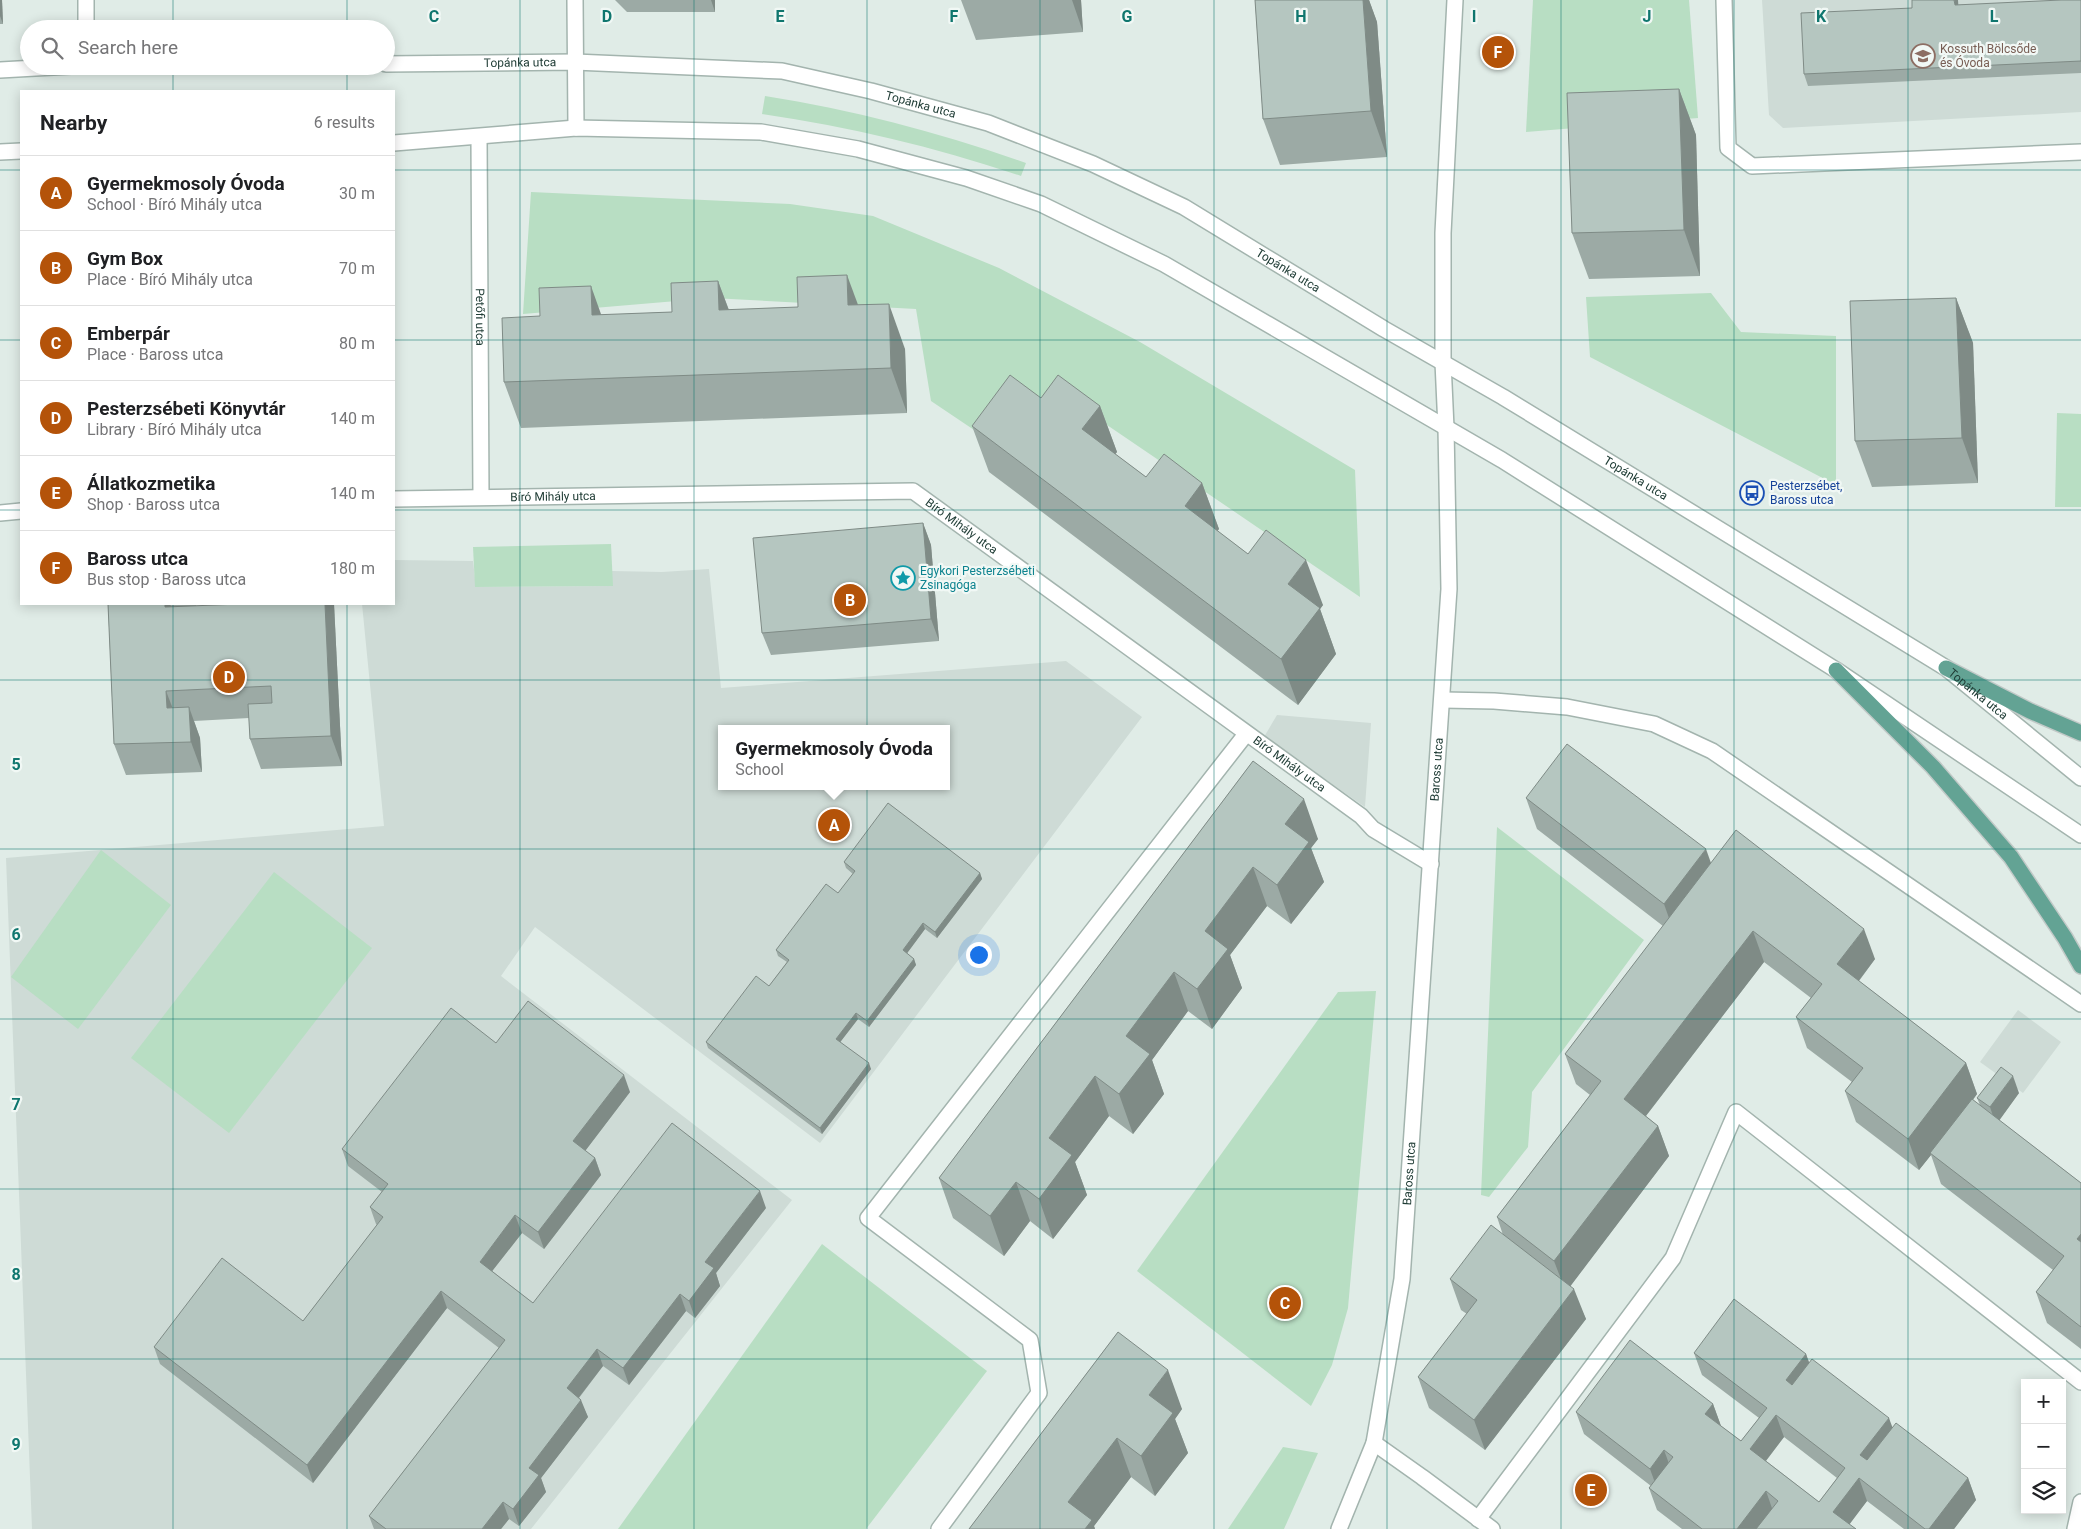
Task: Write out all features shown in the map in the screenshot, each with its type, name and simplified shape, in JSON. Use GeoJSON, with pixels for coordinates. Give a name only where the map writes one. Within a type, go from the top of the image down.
{"type":"FeatureCollection","features":[{"type":"Feature","properties":{"kind":"main road"},"geometry":{"type":"LineString","coordinates":[[1946,668],[2030,711],[2081,733]]}},
{"type":"Feature","properties":{"kind":"main road"},"geometry":{"type":"LineString","coordinates":[[1836,670],[1933,767],[2011,857],[2065,938],[2081,966]]}},
{"type":"Feature","properties":{"kind":"street"},"geometry":{"type":"LineString","coordinates":[[86,0],[86,20]]}},
{"type":"Feature","properties":{"kind":"street"},"geometry":{"type":"LineString","coordinates":[[576,0],[576,128]]}},
{"type":"Feature","properties":{"kind":"street","name":"Baross utca"},"geometry":{"type":"LineString","coordinates":[[1339,1529],[1374,1443],[1402,1279],[1443,700],[1449,589],[1443,362],[1443,233],[1456,0]]}},
{"type":"Feature","properties":{"kind":"street"},"geometry":{"type":"LineString","coordinates":[[1724,0],[1728,148],[1752,166],[2081,152]]}},
{"type":"Feature","properties":{"kind":"street","name":"Topánka utca"},"geometry":{"type":"LineString","coordinates":[[395,64],[575,62],[782,71],[871,91],[988,123],[1093,164],[1184,207],[1384,329],[1443,362],[1791,571],[1946,668],[2081,778]]}},
{"type":"Feature","properties":{"kind":"street"},"geometry":{"type":"LineString","coordinates":[[0,70],[20,69]]}},
{"type":"Feature","properties":{"kind":"street"},"geometry":{"type":"LineString","coordinates":[[395,143],[576,128],[761,132],[858,149],[966,178],[1041,204],[1164,264],[1502,460],[1836,670],[2081,835]]}},
{"type":"Feature","properties":{"kind":"street","name":"Petőfi utca"},"geometry":{"type":"LineString","coordinates":[[479,137],[481,497]]}},
{"type":"Feature","properties":{"kind":"street"},"geometry":{"type":"LineString","coordinates":[[0,152],[20,151]]}},
{"type":"Feature","properties":{"kind":"street","name":"Bíró Mihály utca"},"geometry":{"type":"LineString","coordinates":[[395,499],[914,491],[1361,816],[1373,829],[1431,864]]}},
{"type":"Feature","properties":{"kind":"street"},"geometry":{"type":"LineString","coordinates":[[0,513],[20,511]]}},
{"type":"Feature","properties":{"kind":"street"},"geometry":{"type":"LineString","coordinates":[[1443,700],[1494,701],[1567,708],[1654,724],[1712,751],[2081,1004]]}},
{"type":"Feature","properties":{"kind":"street"},"geometry":{"type":"LineString","coordinates":[[939,1529],[1039,1393],[1030,1340],[868,1218],[1246,734]]}},
{"type":"Feature","properties":{"kind":"street"},"geometry":{"type":"LineString","coordinates":[[1478,1519],[1673,1258],[1736,1112],[2081,1382]]}},
{"type":"Feature","properties":{"kind":"street"},"geometry":{"type":"LineString","coordinates":[[1374,1443],[1492,1529]]}},
{"type":"Feature","properties":{"kind":"street"},"geometry":{"type":"LineString","coordinates":[[2075,1529],[2081,1502]]}},
{"type":"Feature","properties":{"kind":"shaded area","name":"Kossuth Bölcsőde és Óvoda"},"geometry":{"type":"Polygon","coordinates":[[[1762,0],[2081,0],[2081,112],[1783,128],[1769,115],[1762,0]]]}},
{"type":"Feature","properties":{"kind":"shaded area"},"geometry":{"type":"Polygon","coordinates":[[[395,560],[473,561],[476,587],[612,586],[612,571],[662,572],[709,569],[721,688],[1066,661],[1142,717],[820,1143],[535,927],[501,976],[792,1200],[531,1529],[32,1529],[6,858],[384,826],[362,605],[395,605],[395,560]]]}},
{"type":"Feature","properties":{"kind":"shaded area"},"geometry":{"type":"Polygon","coordinates":[[[1277,715],[1371,723],[1365,807],[1264,737],[1277,715]]]}},
{"type":"Feature","properties":{"kind":"shaded area"},"geometry":{"type":"Polygon","coordinates":[[[2018,1010],[2061,1042],[2023,1093],[1980,1062],[2018,1010]]]}},
{"type":"Feature","properties":{"kind":"green space"},"geometry":{"type":"Polygon","coordinates":[[[1533,0],[1689,0],[1698,118],[1526,132],[1533,0]]]}},
{"type":"Feature","properties":{"kind":"green space"},"geometry":{"type":"Polygon","coordinates":[[[765,96],[865,115],[930,132],[1026,163],[1021,176],[893,139],[828,125],[762,114],[765,96]]]}},
{"type":"Feature","properties":{"kind":"green space"},"geometry":{"type":"Polygon","coordinates":[[[531,192],[790,204],[873,216],[999,268],[1140,342],[1355,470],[1360,597],[1057,391],[986,438],[931,401],[916,309],[712,298],[523,314],[531,192]]]}},
{"type":"Feature","properties":{"kind":"green space"},"geometry":{"type":"Polygon","coordinates":[[[1711,293],[1741,332],[1836,336],[1836,485],[1590,357],[1586,297],[1711,293]]]}},
{"type":"Feature","properties":{"kind":"green space"},"geometry":{"type":"Polygon","coordinates":[[[2057,413],[2081,414],[2081,507],[2055,507],[2057,413]]]}},
{"type":"Feature","properties":{"kind":"green space"},"geometry":{"type":"Polygon","coordinates":[[[611,544],[613,586],[475,587],[473,547],[611,544]]]}},
{"type":"Feature","properties":{"kind":"green space"},"geometry":{"type":"Polygon","coordinates":[[[1497,827],[1644,940],[1532,1092],[1528,1147],[1489,1197],[1481,1195],[1497,827]]]}},
{"type":"Feature","properties":{"kind":"green space"},"geometry":{"type":"Polygon","coordinates":[[[101,850],[171,905],[78,1029],[11,977],[101,850]]]}},
{"type":"Feature","properties":{"kind":"green space"},"geometry":{"type":"Polygon","coordinates":[[[274,872],[372,948],[229,1133],[131,1058],[274,872]]]}},
{"type":"Feature","properties":{"kind":"green space"},"geometry":{"type":"Polygon","coordinates":[[[1376,991],[1348,1308],[1332,1365],[1311,1406],[1137,1271],[1338,992],[1376,991]]]}},
{"type":"Feature","properties":{"kind":"green space"},"geometry":{"type":"Polygon","coordinates":[[[822,1244],[987,1371],[866,1529],[618,1529],[822,1244]]]}},
{"type":"Feature","properties":{"kind":"green space"},"geometry":{"type":"Polygon","coordinates":[[[1283,1447],[1318,1453],[1284,1529],[1228,1529],[1283,1447]]]}},
{"type":"Feature","properties":{"kind":"building"},"geometry":{"type":"Polygon","coordinates":[[[1255,0],[1363,0],[1371,111],[1263,119],[1255,0]]]}},
{"type":"Feature","properties":{"kind":"building"},"geometry":{"type":"Polygon","coordinates":[[[1912,0],[1954,0],[1955,5],[2081,0],[2081,61],[1804,74],[1801,13],[1912,8],[1912,0]]]}},
{"type":"Feature","properties":{"kind":"building"},"geometry":{"type":"Polygon","coordinates":[[[1679,89],[1684,230],[1572,233],[1567,93],[1679,89]]]}},
{"type":"Feature","properties":{"kind":"building"},"geometry":{"type":"Polygon","coordinates":[[[847,275],[848,305],[889,304],[891,368],[504,382],[502,318],[540,316],[539,288],[591,286],[592,315],[672,312],[671,283],[718,281],[719,310],[798,307],[797,277],[847,275]]]}},
{"type":"Feature","properties":{"kind":"building"},"geometry":{"type":"Polygon","coordinates":[[[1956,298],[1962,438],[1855,441],[1850,301],[1956,298]]]}},
{"type":"Feature","properties":{"kind":"building"},"geometry":{"type":"Polygon","coordinates":[[[1010,375],[1041,398],[1058,375],[1100,406],[1082,429],[1146,477],[1164,454],[1202,483],[1185,506],[1248,554],[1266,530],[1306,560],[1288,584],[1320,608],[1281,659],[972,426],[1010,375]]]}},
{"type":"Feature","properties":{"kind":"building"},"geometry":{"type":"Polygon","coordinates":[[[923,523],[931,619],[762,633],[753,538],[923,523]]]}},
{"type":"Feature","properties":{"kind":"building"},"geometry":{"type":"Polygon","coordinates":[[[108,605],[165,605],[165,607],[325,605],[331,736],[250,739],[248,704],[272,703],[271,686],[166,691],[167,708],[189,707],[191,742],[114,744],[108,605]]]}},
{"type":"Feature","properties":{"kind":"building"},"geometry":{"type":"Polygon","coordinates":[[[1567,744],[1706,849],[1664,904],[1526,798],[1567,744]]]}},
{"type":"Feature","properties":{"kind":"building"},"geometry":{"type":"Polygon","coordinates":[[[1253,761],[1304,799],[1285,824],[1309,842],[1277,885],[1253,867],[1205,931],[1228,949],[1197,989],[1174,972],[1126,1036],[1150,1054],[1119,1094],[1095,1076],[1049,1138],[1072,1155],[1039,1199],[1016,1182],[990,1216],[939,1178],[1253,761]]]}},
{"type":"Feature","properties":{"kind":"building"},"geometry":{"type":"Polygon","coordinates":[[[888,803],[980,873],[935,932],[923,923],[903,950],[914,959],[867,1021],[856,1013],[836,1039],[869,1063],[820,1128],[706,1042],[756,976],[769,986],[789,960],[776,950],[826,884],[838,893],[855,871],[844,862],[888,803]]]}},
{"type":"Feature","properties":{"kind":"building"},"geometry":{"type":"Polygon","coordinates":[[[1736,830],[1864,929],[1837,964],[1966,1063],[1908,1139],[1845,1091],[1863,1068],[1796,1017],[1822,984],[1753,931],[1624,1099],[1658,1126],[1554,1261],[1497,1217],[1601,1081],[1565,1054],[1736,830]]]}},
{"type":"Feature","properties":{"kind":"building"},"geometry":{"type":"Polygon","coordinates":[[[528,1001],[624,1075],[573,1141],[595,1158],[538,1232],[515,1215],[480,1262],[533,1303],[672,1123],[760,1191],[705,1262],[714,1268],[689,1301],[680,1294],[623,1368],[597,1349],[567,1388],[581,1400],[529,1468],[539,1475],[513,1509],[503,1502],[482,1529],[386,1529],[369,1516],[505,1340],[441,1291],[307,1465],[154,1347],[222,1258],[303,1321],[383,1217],[370,1207],[388,1184],[342,1149],[451,1008],[496,1043],[528,1001]]]}},
{"type":"Feature","properties":{"kind":"building"},"geometry":{"type":"Polygon","coordinates":[[[2001,1067],[2013,1076],[1990,1107],[1977,1098],[2001,1067]]]}},
{"type":"Feature","properties":{"kind":"building"},"geometry":{"type":"Polygon","coordinates":[[[1972,1099],[2081,1183],[2081,1234],[2077,1239],[2081,1242],[2081,1327],[2036,1292],[2064,1256],[1930,1153],[1972,1099]]]}},
{"type":"Feature","properties":{"kind":"building"},"geometry":{"type":"Polygon","coordinates":[[[1491,1225],[1574,1289],[1474,1420],[1418,1377],[1477,1300],[1450,1279],[1491,1225]]]}},
{"type":"Feature","properties":{"kind":"building"},"geometry":{"type":"Polygon","coordinates":[[[1734,1299],[1806,1354],[1786,1380],[1792,1385],[1812,1359],[1889,1418],[1860,1455],[1867,1460],[1896,1423],[1968,1478],[1929,1529],[1925,1529],[1859,1478],[1833,1512],[1856,1529],[1756,1529],[1778,1501],[1766,1491],[1737,1529],[1702,1529],[1649,1488],[1673,1457],[1664,1450],[1650,1469],[1576,1412],[1630,1340],[1713,1404],[1705,1414],[1741,1441],[1767,1408],[1694,1353],[1734,1299]],[[1776,1415],[1750,1449],[1819,1502],[1845,1468],[1776,1415]]]}},
{"type":"Feature","properties":{"kind":"building"},"geometry":{"type":"Polygon","coordinates":[[[1118,1332],[1168,1370],[1149,1395],[1173,1413],[1141,1456],[1117,1438],[1068,1502],[1092,1520],[1085,1529],[969,1529],[1118,1332]]]}},
{"type":"Feature","properties":{"kind":"place","name":"Baross utca"},"geometry":{"type":"Point","coordinates":[1498,52]}},
{"type":"Feature","properties":{"kind":"place","name":"Kossuth Bölcsőde és Óvoda"},"geometry":{"type":"Point","coordinates":[1923,56]}},
{"type":"Feature","properties":{"kind":"place","name":"Pesterzsébet, Baross utca"},"geometry":{"type":"Point","coordinates":[1752,493]}},
{"type":"Feature","properties":{"kind":"place","name":"Egykori Pesterzsébeti Zsinagóga"},"geometry":{"type":"Point","coordinates":[903,578]}},
{"type":"Feature","properties":{"kind":"place","name":"Gym Box"},"geometry":{"type":"Point","coordinates":[850,600]}},
{"type":"Feature","properties":{"kind":"place","name":"Pesterzsébeti Könyvtár"},"geometry":{"type":"Point","coordinates":[229,677]}},
{"type":"Feature","properties":{"kind":"place","name":"Gyermekmosoly Óvoda"},"geometry":{"type":"Point","coordinates":[834,825]}},
{"type":"Feature","properties":{"kind":"place","name":"Emberpár"},"geometry":{"type":"Point","coordinates":[1285,1303]}},
{"type":"Feature","properties":{"kind":"place","name":"Állatkozmetika"},"geometry":{"type":"Point","coordinates":[1591,1490]}}]}
